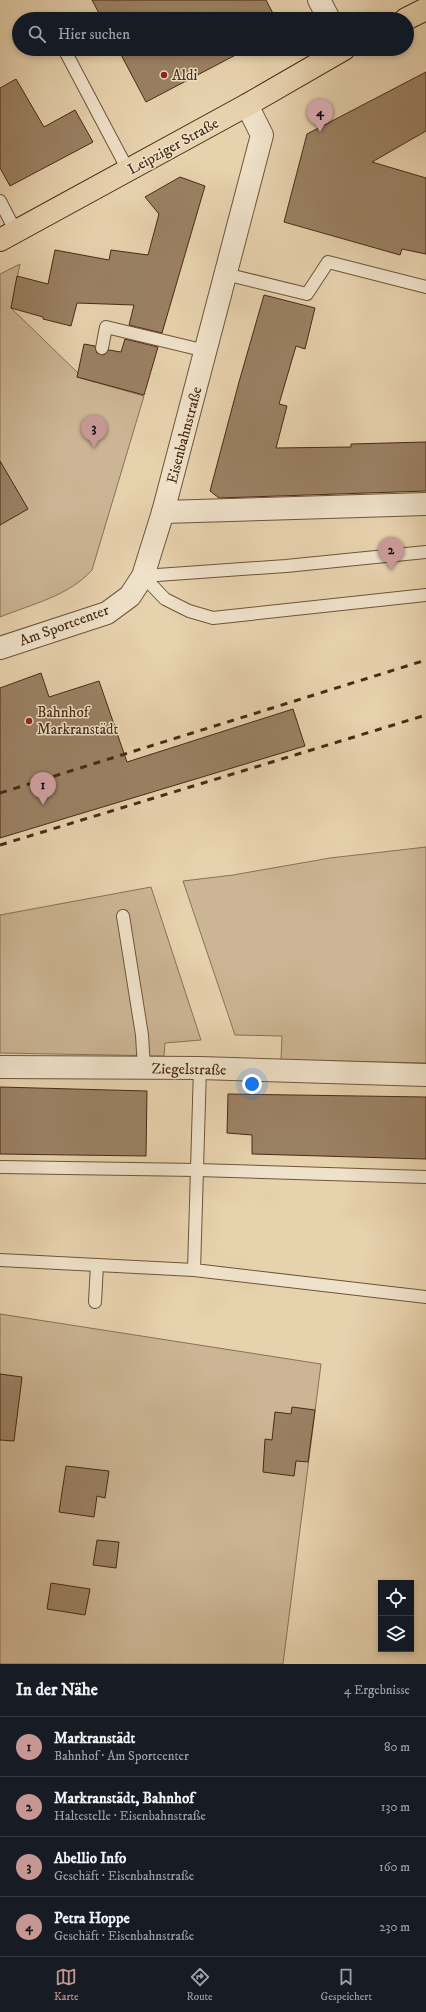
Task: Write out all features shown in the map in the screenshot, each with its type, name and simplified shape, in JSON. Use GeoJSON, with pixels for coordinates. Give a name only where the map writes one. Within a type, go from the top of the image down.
{"type":"FeatureCollection","features":[{"type":"Feature","properties":{"kind":"main road"},"geometry":{"type":"LineString","coordinates":[[414,15],[426,9]]}},
{"type":"Feature","properties":{"kind":"main road","name":"Leipziger Straße"},"geometry":{"type":"LineString","coordinates":[[8,236],[247,105],[332,56]]}},
{"type":"Feature","properties":{"kind":"street"},"geometry":{"type":"LineString","coordinates":[[319,0],[325,12]]}},
{"type":"Feature","properties":{"kind":"street","name":"Eisenbahnstraße"},"geometry":{"type":"LineString","coordinates":[[164,512],[262,135],[247,105]]}},
{"type":"Feature","properties":{"kind":"street"},"geometry":{"type":"LineString","coordinates":[[164,512],[426,504]]}},
{"type":"Feature","properties":{"kind":"street","name":"Am Sportcenter"},"geometry":{"type":"LineString","coordinates":[[0,648],[107,613],[130,596],[143,576],[164,512]]}},
{"type":"Feature","properties":{"kind":"street","name":"Ziegelstraße"},"geometry":{"type":"LineString","coordinates":[[0,1067],[200,1068],[426,1075]]}},
{"type":"Feature","properties":{"kind":"lane"},"geometry":{"type":"LineString","coordinates":[[68,56],[128,170]]}},
{"type":"Feature","properties":{"kind":"lane"},"geometry":{"type":"LineString","coordinates":[[0,201],[8,236]]}},
{"type":"Feature","properties":{"kind":"lane"},"geometry":{"type":"LineString","coordinates":[[225,274],[307,294],[328,262],[426,287]]}},
{"type":"Feature","properties":{"kind":"lane"},"geometry":{"type":"LineString","coordinates":[[102,348],[106,327],[206,351]]}},
{"type":"Feature","properties":{"kind":"lane"},"geometry":{"type":"LineString","coordinates":[[143,576],[286,566],[426,552]]}},
{"type":"Feature","properties":{"kind":"lane"},"geometry":{"type":"LineString","coordinates":[[143,576],[165,599],[189,611],[214,618],[426,595]]}},
{"type":"Feature","properties":{"kind":"lane"},"geometry":{"type":"LineString","coordinates":[[123,916],[142,1035],[144,1068]]}},
{"type":"Feature","properties":{"kind":"lane"},"geometry":{"type":"LineString","coordinates":[[194,1270],[200,1068]]}},
{"type":"Feature","properties":{"kind":"lane"},"geometry":{"type":"LineString","coordinates":[[0,1167],[197,1170],[426,1177]]}},
{"type":"Feature","properties":{"kind":"lane"},"geometry":{"type":"LineString","coordinates":[[0,1260],[194,1270],[426,1297]]}},
{"type":"Feature","properties":{"kind":"lane"},"geometry":{"type":"LineString","coordinates":[[95,1302],[97,1265]]}},
{"type":"Feature","properties":{"kind":"shaded area"},"geometry":{"type":"Polygon","coordinates":[[[20,264],[11,308],[78,373],[77,377],[144,396],[92,570],[83,579],[61,593],[0,617],[0,274],[20,264]]]}},
{"type":"Feature","properties":{"kind":"shaded area"},"geometry":{"type":"Polygon","coordinates":[[[426,847],[426,1063],[281,1060],[282,1036],[235,1035],[183,881],[233,875],[330,858],[426,847]]]}},
{"type":"Feature","properties":{"kind":"shaded area"},"geometry":{"type":"Polygon","coordinates":[[[151,887],[201,1040],[165,1043],[164,1056],[0,1053],[0,915],[151,887]]]}},
{"type":"Feature","properties":{"kind":"shaded area"},"geometry":{"type":"Polygon","coordinates":[[[0,1314],[321,1364],[283,1664],[0,1664],[0,1314]]]}},
{"type":"Feature","properties":{"kind":"building"},"geometry":{"type":"Polygon","coordinates":[[[92,0],[266,0],[272,12],[98,12],[92,0]]]}},
{"type":"Feature","properties":{"kind":"building","name":"Aldi"},"geometry":{"type":"Polygon","coordinates":[[[122,56],[234,56],[146,102],[122,56]]]}},
{"type":"Feature","properties":{"kind":"building"},"geometry":{"type":"Polygon","coordinates":[[[426,72],[426,131],[372,162],[426,178],[426,254],[402,249],[400,255],[284,222],[307,134],[426,72]]]}},
{"type":"Feature","properties":{"kind":"building"},"geometry":{"type":"Polygon","coordinates":[[[16,79],[44,127],[75,110],[93,142],[10,186],[0,168],[0,88],[16,79]]]}},
{"type":"Feature","properties":{"kind":"building"},"geometry":{"type":"Polygon","coordinates":[[[180,177],[205,186],[162,333],[129,325],[134,305],[77,303],[71,326],[43,319],[43,317],[11,308],[17,276],[48,284],[55,250],[109,260],[111,250],[148,255],[159,214],[145,197],[180,177]]]}},
{"type":"Feature","properties":{"kind":"building"},"geometry":{"type":"Polygon","coordinates":[[[264,295],[315,308],[305,349],[296,346],[279,404],[287,406],[276,448],[351,447],[351,444],[426,442],[426,491],[219,498],[210,491],[264,295]]]}},
{"type":"Feature","properties":{"kind":"building"},"geometry":{"type":"Polygon","coordinates":[[[125,339],[158,347],[144,395],[77,377],[84,344],[95,346],[97,353],[104,355],[109,350],[121,352],[125,339]]]}},
{"type":"Feature","properties":{"kind":"building"},"geometry":{"type":"Polygon","coordinates":[[[0,461],[28,509],[0,525],[0,461]]]}},
{"type":"Feature","properties":{"kind":"building"},"geometry":{"type":"Polygon","coordinates":[[[41,673],[49,697],[99,681],[127,762],[293,709],[305,746],[0,838],[0,688],[41,673]]]}},
{"type":"Feature","properties":{"kind":"building"},"geometry":{"type":"Polygon","coordinates":[[[0,1087],[147,1091],[146,1156],[0,1154],[0,1087]]]}},
{"type":"Feature","properties":{"kind":"building"},"geometry":{"type":"Polygon","coordinates":[[[228,1094],[426,1097],[426,1159],[252,1154],[252,1135],[227,1133],[228,1094]]]}},
{"type":"Feature","properties":{"kind":"building"},"geometry":{"type":"Polygon","coordinates":[[[0,1374],[22,1377],[14,1441],[0,1440],[0,1374]]]}},
{"type":"Feature","properties":{"kind":"building"},"geometry":{"type":"Polygon","coordinates":[[[292,1407],[315,1410],[308,1462],[296,1461],[294,1476],[263,1472],[265,1439],[272,1440],[275,1412],[291,1414],[292,1407]]]}},
{"type":"Feature","properties":{"kind":"building"},"geometry":{"type":"Polygon","coordinates":[[[66,1466],[109,1471],[105,1498],[97,1496],[94,1517],[59,1512],[66,1466]]]}},
{"type":"Feature","properties":{"kind":"building"},"geometry":{"type":"Polygon","coordinates":[[[97,1540],[119,1542],[116,1568],[93,1565],[97,1540]]]}},
{"type":"Feature","properties":{"kind":"building"},"geometry":{"type":"Polygon","coordinates":[[[51,1583],[90,1589],[85,1615],[47,1609],[51,1583]]]}},
{"type":"Feature","properties":{"kind":"railway"},"geometry":{"type":"LineString","coordinates":[[0,793],[426,660]]}},
{"type":"Feature","properties":{"kind":"railway"},"geometry":{"type":"LineString","coordinates":[[0,845],[426,715]]}},
{"type":"Feature","properties":{"kind":"place","name":"Aldi"},"geometry":{"type":"Point","coordinates":[164,75]}},
{"type":"Feature","properties":{"kind":"place","name":"Petra Hoppe"},"geometry":{"type":"Point","coordinates":[320,132]}},
{"type":"Feature","properties":{"kind":"place","name":"Abellio Info"},"geometry":{"type":"Point","coordinates":[94,448]}},
{"type":"Feature","properties":{"kind":"place","name":"Markranstädt, Bahnhof"},"geometry":{"type":"Point","coordinates":[391,570]}},
{"type":"Feature","properties":{"kind":"place","name":"Bahnhof Markranstädt"},"geometry":{"type":"Point","coordinates":[29,721]}},
{"type":"Feature","properties":{"kind":"place","name":"Markranstädt"},"geometry":{"type":"Point","coordinates":[43,805]}}]}
